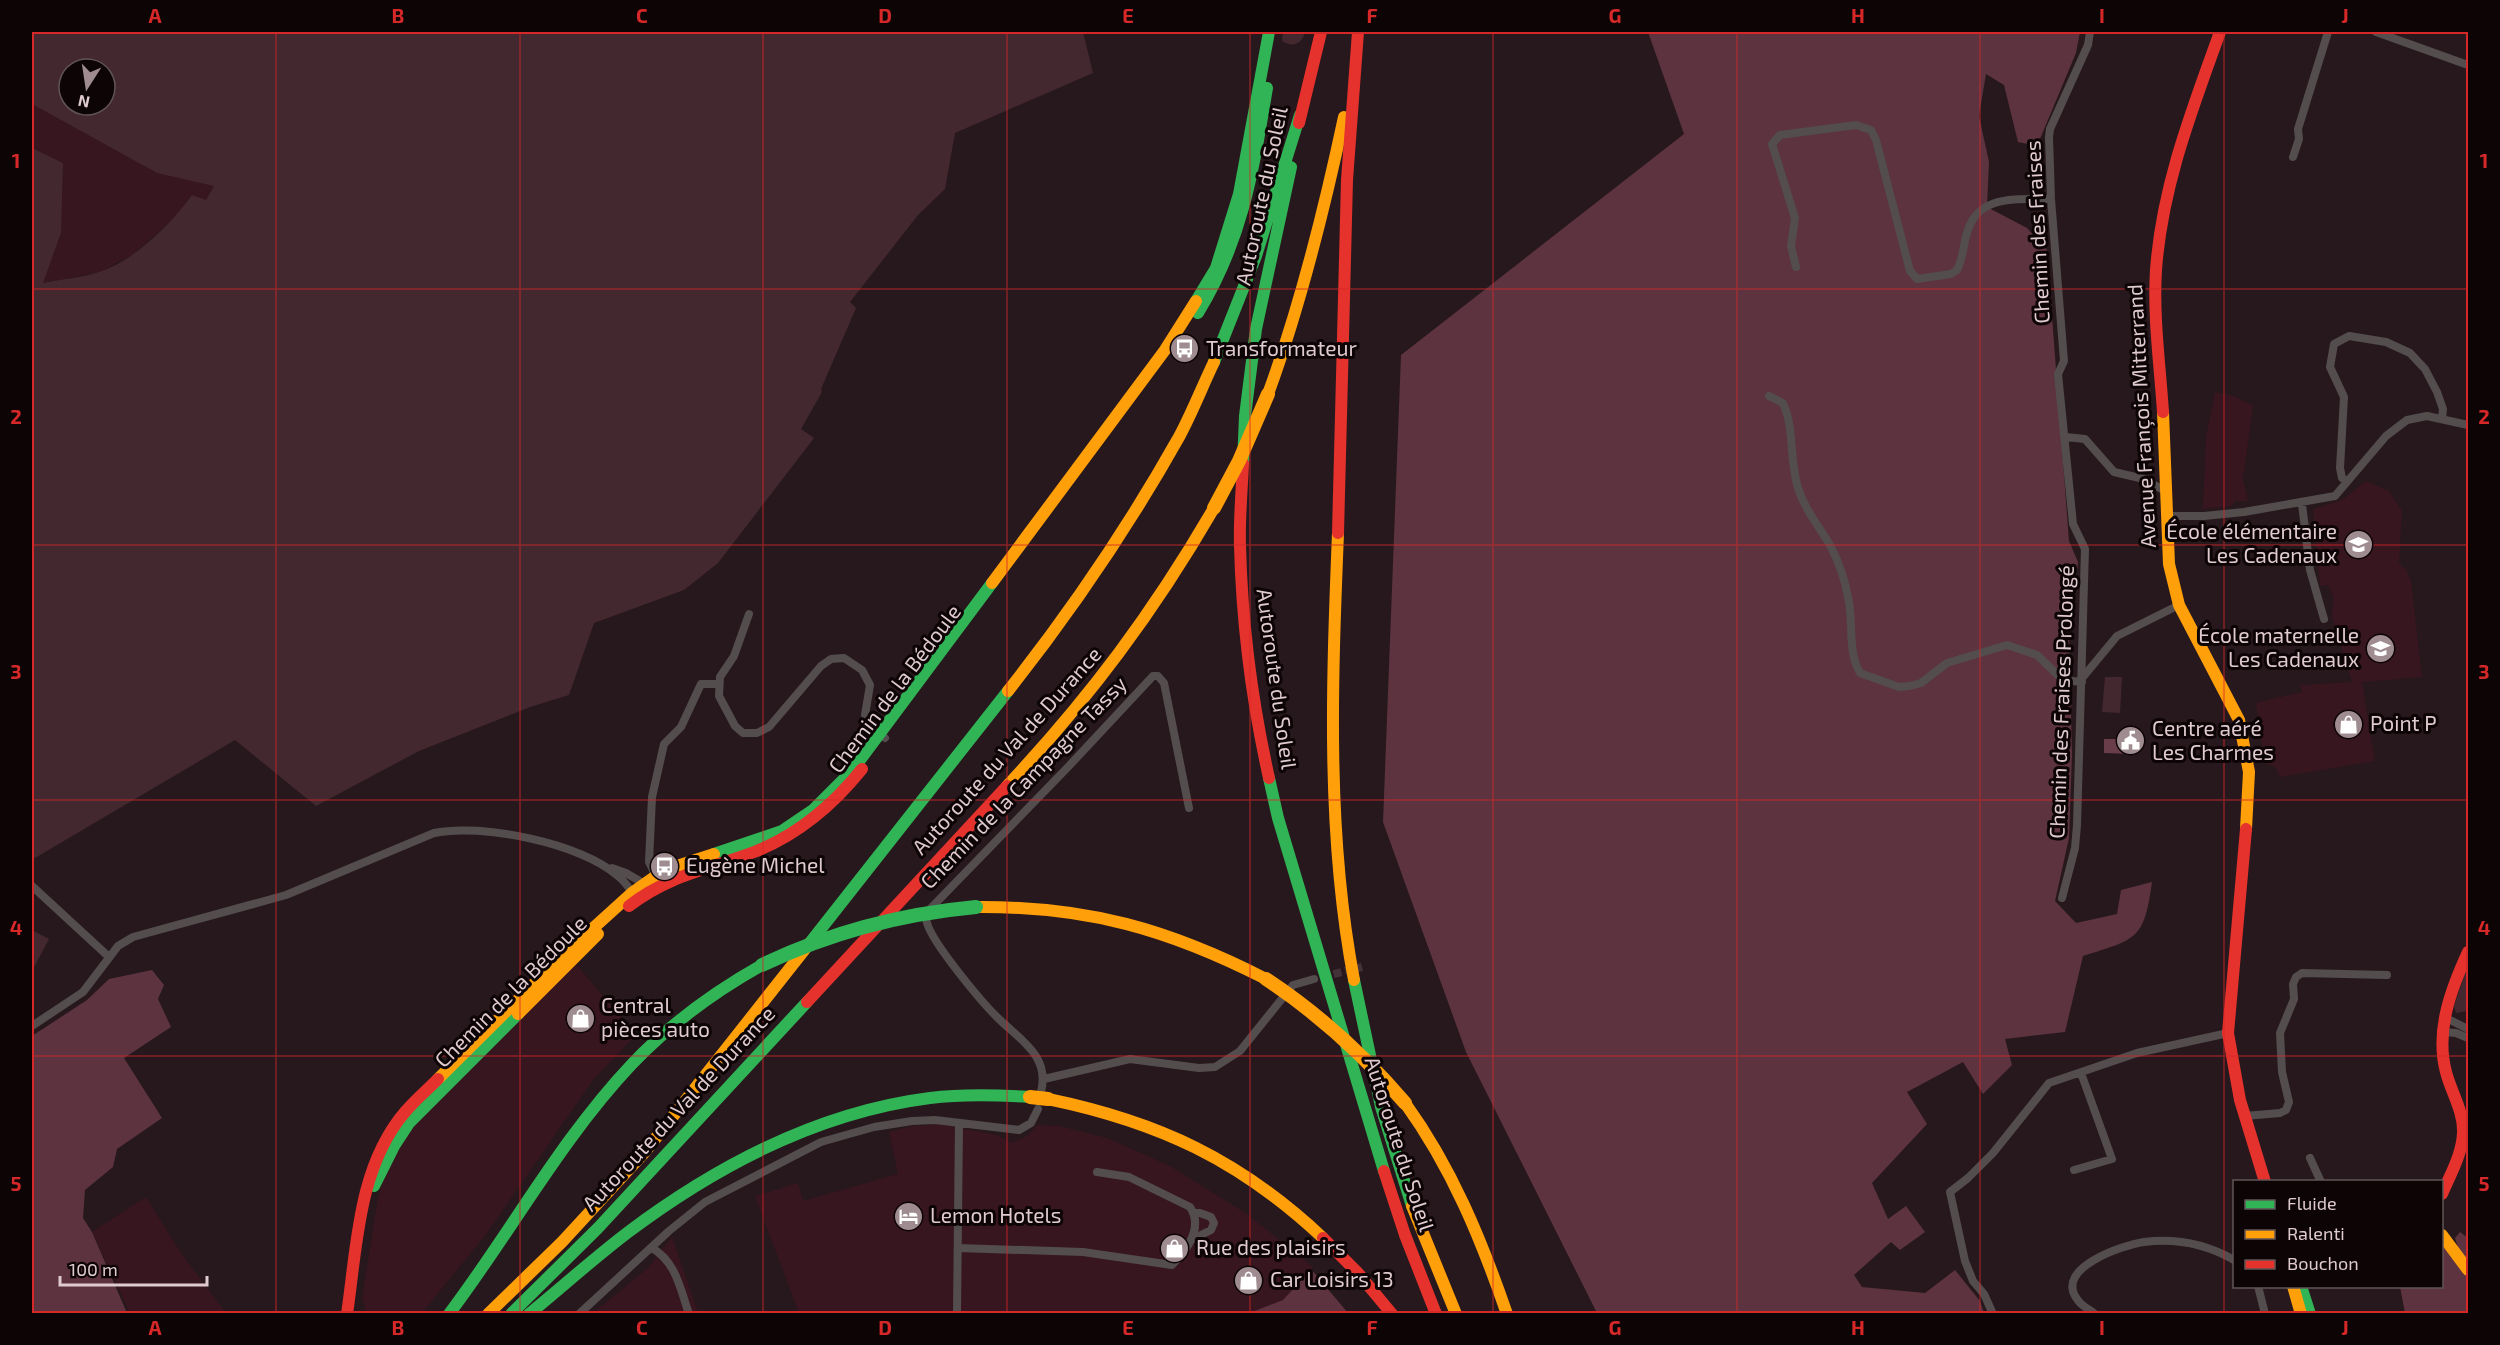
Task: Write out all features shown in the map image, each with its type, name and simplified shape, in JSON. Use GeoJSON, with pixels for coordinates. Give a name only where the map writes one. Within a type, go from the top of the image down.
{"type":"FeatureCollection","features":[{"type":"Feature","properties":{"kind":"main road","name":"Chemin de la Bédoule"},"geometry":{"type":"LineString","coordinates":[[347,1314],[361,1221],[376,1179],[409,1123],[635,896],[651,883],[763,848],[806,826],[837,800],[882,735],[1165,350],[1216,268],[1239,194],[1269,32]]}},
{"type":"Feature","properties":{"kind":"main road","name":"Chemin de la Bédoule"},"geometry":{"type":"LineString","coordinates":[[882,735],[1162,367],[1217,285],[1241,224],[1277,32]]}},
{"type":"Feature","properties":{"kind":"main road","name":"Autoroute du Soleil"},"geometry":{"type":"LineString","coordinates":[[1321,32],[1300,115],[1288,187],[1256,329],[1245,416],[1240,545],[1248,656],[1260,738],[1278,819],[1369,1125],[1405,1235],[1436,1314]]}},
{"type":"Feature","properties":{"kind":"main road","name":"Autoroute du Soleil"},"geometry":{"type":"LineString","coordinates":[[1358,32],[1348,189],[1332,742],[1339,878],[1355,995],[1395,1154],[1418,1221],[1456,1314]]}},
{"type":"Feature","properties":{"kind":"main road","name":"Avenue François Mitterrand"},"geometry":{"type":"LineString","coordinates":[[2220,32],[2176,157],[2159,235],[2156,272],[2169,564],[2179,605],[2239,720],[2249,772],[2246,841],[2228,1033],[2245,1116],[2264,1180]]}},
{"type":"Feature","properties":{"kind":"main road","name":"Autoroute du Val de Durance"},"geometry":{"type":"LineString","coordinates":[[511,1314],[559,1269],[620,1205],[1065,723],[1111,668],[1146,619],[1214,508],[1239,461],[1288,344],[1315,254],[1354,67]]}},
{"type":"Feature","properties":{"kind":"main road","name":"Autoroute du Val de Durance"},"geometry":{"type":"LineString","coordinates":[[488,1314],[562,1242],[644,1153],[1023,672],[1097,572],[1165,460],[1221,348],[1256,256],[1300,115]]}},
{"type":"Feature","properties":{"kind":"main road"},"geometry":{"type":"LineString","coordinates":[[448,1314],[470,1286],[570,1140],[616,1081],[645,1051],[692,1010],[762,965],[815,940],[872,922],[931,910],[976,907],[1055,909],[1114,918],[1174,935],[1266,979],[1338,1031],[1376,1068],[1405,1103],[1443,1159],[1463,1197],[1488,1258],[1507,1314]]}},
{"type":"Feature","properties":{"kind":"main road"},"geometry":{"type":"LineString","coordinates":[[2443,1192],[2461,1147],[2463,1132],[2445,1069],[2444,1032],[2449,1003],[2469,952]]}},
{"type":"Feature","properties":{"kind":"main road"},"geometry":{"type":"LineString","coordinates":[[529,1314],[653,1214],[722,1170],[774,1143],[854,1113],[909,1101],[954,1096],[1039,1099],[1106,1111],[1180,1138],[1226,1161],[1278,1197],[1306,1220],[1353,1266],[1392,1314]]}},
{"type":"Feature","properties":{"kind":"main road"},"geometry":{"type":"LineString","coordinates":[[2443,1236],[2469,1270]]}},
{"type":"Feature","properties":{"kind":"main road","name":"Chemin de la Bédoule"},"geometry":{"type":"LineString","coordinates":[[340,1314],[353,1283]]}},
{"type":"Feature","properties":{"kind":"main road"},"geometry":{"type":"LineString","coordinates":[[2299,1288],[2301,1314]]}},
{"type":"Feature","properties":{"kind":"main road"},"geometry":{"type":"LineString","coordinates":[[2299,1288],[2310,1314]]}},
{"type":"Feature","properties":{"kind":"street","name":"Chemin des Fraises"},"geometry":{"type":"LineString","coordinates":[[2066,437],[2058,374],[2064,361],[2051,199],[2050,129],[2088,45],[2090,32]]}},
{"type":"Feature","properties":{"kind":"street"},"geometry":{"type":"LineString","coordinates":[[2293,157],[2299,139],[2298,129],[2328,32]]}},
{"type":"Feature","properties":{"kind":"street"},"geometry":{"type":"LineString","coordinates":[[2376,32],[2469,65]]}},
{"type":"Feature","properties":{"kind":"street"},"geometry":{"type":"LineString","coordinates":[[1796,267],[1791,246],[1795,218],[1772,144],[1780,135],[1856,125],[1871,130],[1876,140],[1910,271],[1917,279],[1951,274],[1957,270],[1971,221],[1980,211],[1994,202],[2051,199]]}},
{"type":"Feature","properties":{"kind":"street"},"geometry":{"type":"LineString","coordinates":[[2347,482],[2342,478],[2340,468],[2344,397],[2330,367],[2334,345],[2349,336],[2386,342],[2410,353],[2425,369],[2433,385],[2443,409],[2442,419]]}},
{"type":"Feature","properties":{"kind":"street"},"geometry":{"type":"LineString","coordinates":[[1769,396],[1783,403],[1788,414],[1798,489],[1840,569],[1852,621],[1852,654],[1860,673],[1899,687],[1910,686],[1921,683],[1947,663],[2007,645],[2037,655],[2063,680],[2082,680],[2117,636],[2179,605]]}},
{"type":"Feature","properties":{"kind":"street"},"geometry":{"type":"LineString","coordinates":[[2167,516],[2232,513],[2302,504],[2335,496],[2394,428],[2407,420],[2421,416],[2469,425]]}},
{"type":"Feature","properties":{"kind":"street"},"geometry":{"type":"LineString","coordinates":[[2066,437],[2085,439],[2114,472],[2144,479],[2165,490]]}},
{"type":"Feature","properties":{"kind":"street","name":"Chemin des Fraises Prolongé"},"geometry":{"type":"LineString","coordinates":[[2062,898],[2076,837],[2085,549],[2073,524],[2066,437]]}},
{"type":"Feature","properties":{"kind":"street"},"geometry":{"type":"LineString","coordinates":[[2302,504],[2310,570],[2324,619]]}},
{"type":"Feature","properties":{"kind":"street"},"geometry":{"type":"LineString","coordinates":[[749,614],[734,656],[720,678],[719,684],[719,696],[735,726],[743,733],[757,733],[769,727],[821,666],[831,659],[844,658],[862,670],[870,685],[865,715],[882,735]]}},
{"type":"Feature","properties":{"kind":"street","name":"Chemin de la Campagne Tassy"},"geometry":{"type":"LineString","coordinates":[[1044,1079],[1033,1050],[986,1004],[937,941],[927,923],[929,909],[1153,676],[1158,676],[1164,683],[1189,808]]}},
{"type":"Feature","properties":{"kind":"street"},"geometry":{"type":"LineString","coordinates":[[32,1026],[83,992],[109,957],[124,942],[133,937],[286,895],[434,833],[464,829],[516,834],[551,844],[651,883],[649,862],[652,797],[664,744],[681,727],[702,684],[719,684]]}},
{"type":"Feature","properties":{"kind":"street"},"geometry":{"type":"LineString","coordinates":[[597,863],[618,876],[635,896]]}},
{"type":"Feature","properties":{"kind":"street"},"geometry":{"type":"LineString","coordinates":[[32,886],[109,957]]}},
{"type":"Feature","properties":{"kind":"street"},"geometry":{"type":"LineString","coordinates":[[2245,1116],[2280,1113],[2286,1110],[2289,1102],[2282,1072],[2280,1033],[2294,999],[2293,984],[2296,977],[2302,973],[2387,975]]}},
{"type":"Feature","properties":{"kind":"street"},"geometry":{"type":"LineString","coordinates":[[579,1314],[677,1225],[716,1196],[820,1142],[887,1124],[935,1120],[1018,1130],[1031,1123],[1044,1079],[1130,1059],[1199,1068],[1215,1067],[1240,1051],[1293,986],[1314,979]]}},
{"type":"Feature","properties":{"kind":"street"},"geometry":{"type":"LineString","coordinates":[[2446,1018],[2469,1029]]}},
{"type":"Feature","properties":{"kind":"street"},"geometry":{"type":"LineString","coordinates":[[2444,1032],[2456,1033],[2469,1038]]}},
{"type":"Feature","properties":{"kind":"street"},"geometry":{"type":"LineString","coordinates":[[1993,1314],[1984,1294],[1973,1281],[1965,1261],[1950,1192],[1968,1179],[1993,1153],[2044,1087],[2137,1053],[2228,1033]]}},
{"type":"Feature","properties":{"kind":"street"},"geometry":{"type":"LineString","coordinates":[[2074,1170],[2112,1159],[2081,1073]]}},
{"type":"Feature","properties":{"kind":"street"},"geometry":{"type":"LineString","coordinates":[[957,1314],[959,1123]]}},
{"type":"Feature","properties":{"kind":"street"},"geometry":{"type":"LineString","coordinates":[[2310,1158],[2320,1180]]}},
{"type":"Feature","properties":{"kind":"street"},"geometry":{"type":"LineString","coordinates":[[1097,1172],[1129,1178],[1184,1202],[1194,1213],[1193,1239]]}},
{"type":"Feature","properties":{"kind":"street"},"geometry":{"type":"LineString","coordinates":[[958,1248],[1083,1252],[1170,1266],[1175,1263],[1193,1239],[1212,1230],[1214,1223],[1211,1217],[1194,1213]]}},
{"type":"Feature","properties":{"kind":"street"},"geometry":{"type":"LineString","coordinates":[[2095,1314],[2077,1300],[2073,1292],[2073,1282],[2081,1269],[2108,1252],[2143,1242],[2173,1242],[2197,1244],[2233,1259]]}},
{"type":"Feature","properties":{"kind":"street"},"geometry":{"type":"LineString","coordinates":[[652,1248],[663,1255],[673,1267],[689,1314]]}},
{"type":"Feature","properties":{"kind":"street"},"geometry":{"type":"LineString","coordinates":[[2258,1288],[2265,1314]]}},
{"type":"Feature","properties":{"kind":"shaded area"},"geometry":{"type":"Polygon","coordinates":[[[32,32],[1083,32],[1093,73],[955,133],[945,189],[918,215],[850,302],[856,308],[821,389],[822,392],[801,429],[814,438],[718,563],[684,590],[594,623],[569,695],[530,707],[419,751],[316,806],[235,740],[35,858],[32,854],[32,148],[63,163],[61,233],[43,283],[92,274],[112,267],[151,240],[174,218],[192,195],[206,200],[214,186],[157,173],[32,104],[32,32]]]}},
{"type":"Feature","properties":{"kind":"shaded area"},"geometry":{"type":"Polygon","coordinates":[[[1283,32],[1305,32],[1299,42],[1293,44],[1282,41],[1283,32]]]}},
{"type":"Feature","properties":{"kind":"shaded area"},"geometry":{"type":"Polygon","coordinates":[[[1648,32],[2080,32],[2076,53],[2037,146],[2018,142],[2004,85],[1986,74],[1979,116],[1989,162],[1987,207],[2027,228],[2047,250],[2069,541],[2078,562],[2069,638],[2072,754],[2069,838],[2055,901],[2076,923],[2117,914],[2121,890],[2152,882],[2145,916],[2135,934],[2115,945],[2083,956],[2065,1032],[2005,1039],[2012,1065],[1983,1094],[1963,1062],[1907,1092],[1927,1124],[1872,1183],[1888,1219],[1906,1206],[1925,1232],[1900,1250],[1891,1242],[1854,1275],[1862,1287],[1925,1293],[1955,1270],[1980,1301],[1984,1313],[1597,1313],[1466,1052],[1383,822],[1401,355],[1684,134],[1648,32]]]}},
{"type":"Feature","properties":{"kind":"shaded area"},"geometry":{"type":"Polygon","coordinates":[[[32,104],[157,173],[215,185],[206,200],[192,195],[176,216],[134,254],[100,272],[43,283],[61,233],[63,163],[32,148],[32,104]]]}},
{"type":"Feature","properties":{"kind":"shaded area"},"geometry":{"type":"Polygon","coordinates":[[[2215,392],[2234,396],[2253,406],[2243,479],[2248,501],[2235,501],[2231,506],[2203,509],[2206,437],[2215,392]]]}},
{"type":"Feature","properties":{"kind":"shaded area"},"geometry":{"type":"Polygon","coordinates":[[[2366,481],[2389,491],[2402,511],[2399,563],[2407,571],[2411,581],[2422,677],[2362,682],[2375,761],[2280,777],[2275,767],[2265,763],[2256,703],[2302,692],[2300,685],[2352,682],[2332,618],[2333,596],[2328,585],[2320,586],[2313,509],[2342,500],[2366,481]]]}},
{"type":"Feature","properties":{"kind":"shaded area"},"geometry":{"type":"Polygon","coordinates":[[[2105,677],[2122,677],[2120,713],[2102,712],[2105,677]]]}},
{"type":"Feature","properties":{"kind":"shaded area"},"geometry":{"type":"Polygon","coordinates":[[[2104,739],[2134,739],[2133,754],[2104,753],[2104,739]]]}},
{"type":"Feature","properties":{"kind":"shaded area"},"geometry":{"type":"Polygon","coordinates":[[[32,930],[49,939],[32,971],[32,930]]]}},
{"type":"Feature","properties":{"kind":"shaded area"},"geometry":{"type":"Polygon","coordinates":[[[576,964],[636,1035],[593,1080],[487,1233],[422,1313],[366,1313],[362,1298],[378,1198],[386,1172],[400,1146],[416,1121],[576,964]]]}},
{"type":"Feature","properties":{"kind":"shaded area"},"geometry":{"type":"Polygon","coordinates":[[[2468,965],[2468,1011],[2456,1013],[2454,1006],[2468,965]]]}},
{"type":"Feature","properties":{"kind":"shaded area"},"geometry":{"type":"Polygon","coordinates":[[[152,970],[164,985],[158,999],[171,1027],[124,1058],[162,1118],[117,1149],[113,1167],[85,1190],[83,1218],[92,1232],[127,1313],[32,1313],[32,1036],[87,1000],[109,979],[152,970]]]}},
{"type":"Feature","properties":{"kind":"shaded area"},"geometry":{"type":"Polygon","coordinates":[[[939,1124],[997,1135],[1012,1143],[1027,1136],[1037,1125],[1059,1126],[1107,1138],[1170,1166],[1247,1214],[1313,1267],[1283,1300],[1249,1313],[799,1313],[755,1196],[798,1183],[803,1201],[898,1174],[889,1132],[913,1126],[939,1124]]]}},
{"type":"Feature","properties":{"kind":"shaded area"},"geometry":{"type":"Polygon","coordinates":[[[146,1197],[181,1253],[226,1313],[130,1313],[92,1232],[146,1197]]]}},
{"type":"Feature","properties":{"kind":"shaded area"},"geometry":{"type":"Polygon","coordinates":[[[2460,1232],[2468,1238],[2468,1313],[2405,1313],[2400,1288],[2443,1288],[2443,1246],[2458,1247],[2455,1238],[2460,1232]]]}},
{"type":"Feature","properties":{"kind":"shaded area"},"geometry":{"type":"Polygon","coordinates":[[[672,1237],[698,1313],[592,1314],[648,1268],[672,1237]]]}},
{"type":"Feature","properties":{"kind":"shaded area"},"geometry":{"type":"Polygon","coordinates":[[[1311,1269],[1348,1313],[1249,1313],[1283,1300],[1311,1269]]]}},
{"type":"Feature","properties":{"kind":"tunnel"},"geometry":{"type":"LineString","coordinates":[[1322,977],[1362,967]]}},
{"type":"Feature","properties":{"kind":"traffic: fast"},"geometry":{"type":"LineString","coordinates":[[1196,301],[1216,268],[1239,194],[1269,32]]}},
{"type":"Feature","properties":{"kind":"traffic: fast"},"geometry":{"type":"LineString","coordinates":[[1198,313],[1226,258],[1236,231],[1251,176],[1267,88]]}},
{"type":"Feature","properties":{"kind":"traffic: fast"},"geometry":{"type":"LineString","coordinates":[[1214,362],[1256,256],[1300,115]]}},
{"type":"Feature","properties":{"kind":"traffic: fast"},"geometry":{"type":"LineString","coordinates":[[1243,463],[1245,416],[1256,329],[1291,167]]}},
{"type":"Feature","properties":{"kind":"traffic: fast"},"geometry":{"type":"LineString","coordinates":[[714,854],[782,831],[813,810],[851,772],[992,583]]}},
{"type":"Feature","properties":{"kind":"traffic: fast"},"geometry":{"type":"LineString","coordinates":[[809,944],[1008,691]]}},
{"type":"Feature","properties":{"kind":"traffic: fast"},"geometry":{"type":"LineString","coordinates":[[1269,778],[1278,818],[1384,1171]]}},
{"type":"Feature","properties":{"kind":"traffic: fast"},"geometry":{"type":"LineString","coordinates":[[762,965],[814,943],[866,926],[920,914],[976,907]]}},
{"type":"Feature","properties":{"kind":"traffic: fast"},"geometry":{"type":"LineString","coordinates":[[449,1314],[559,1154],[606,1093],[632,1064],[662,1035],[693,1010],[762,965]]}},
{"type":"Feature","properties":{"kind":"traffic: fast"},"geometry":{"type":"LineString","coordinates":[[1354,980],[1381,1107],[1412,1206]]}},
{"type":"Feature","properties":{"kind":"traffic: fast"},"geometry":{"type":"LineString","coordinates":[[511,1314],[598,1228],[807,1002]]}},
{"type":"Feature","properties":{"kind":"traffic: fast"},"geometry":{"type":"LineString","coordinates":[[374,1186],[394,1146],[409,1123],[518,1014]]}},
{"type":"Feature","properties":{"kind":"traffic: fast"},"geometry":{"type":"LineString","coordinates":[[529,1314],[614,1243],[661,1209],[733,1165],[809,1129],[889,1105],[930,1098],[993,1095],[1030,1097]]}},
{"type":"Feature","properties":{"kind":"traffic: fast"},"geometry":{"type":"LineString","coordinates":[[2302,1288],[2310,1314]]}},
{"type":"Feature","properties":{"kind":"traffic: slow"},"geometry":{"type":"LineString","coordinates":[[1268,394],[1311,257],[1344,117]]}},
{"type":"Feature","properties":{"kind":"traffic: slow"},"geometry":{"type":"LineString","coordinates":[[992,583],[1165,350],[1196,301]]}},
{"type":"Feature","properties":{"kind":"traffic: slow"},"geometry":{"type":"LineString","coordinates":[[1008,691],[1055,630],[1120,535],[1179,437],[1214,362]]}},
{"type":"Feature","properties":{"kind":"traffic: slow"},"geometry":{"type":"LineString","coordinates":[[1214,508],[1239,461],[1268,394]]}},
{"type":"Feature","properties":{"kind":"traffic: slow"},"geometry":{"type":"LineString","coordinates":[[2163,412],[2169,564],[2179,605],[2239,720],[2249,772],[2246,829]]}},
{"type":"Feature","properties":{"kind":"traffic: slow"},"geometry":{"type":"LineString","coordinates":[[1007,786],[1066,720],[1119,653],[1168,583],[1214,508]]}},
{"type":"Feature","properties":{"kind":"traffic: slow"},"geometry":{"type":"LineString","coordinates":[[1338,533],[1333,702],[1335,814],[1345,925],[1354,980]]}},
{"type":"Feature","properties":{"kind":"traffic: slow"},"geometry":{"type":"LineString","coordinates":[[438,1079],[558,960],[632,893],[656,876],[677,866],[714,854]]}},
{"type":"Feature","properties":{"kind":"traffic: slow"},"geometry":{"type":"LineString","coordinates":[[976,907],[1054,911],[1126,924],[1195,947],[1266,979]]}},
{"type":"Feature","properties":{"kind":"traffic: slow"},"geometry":{"type":"LineString","coordinates":[[518,1014],[598,934]]}},
{"type":"Feature","properties":{"kind":"traffic: slow"},"geometry":{"type":"LineString","coordinates":[[488,1314],[562,1242],[644,1153],[809,944]]}},
{"type":"Feature","properties":{"kind":"traffic: slow"},"geometry":{"type":"LineString","coordinates":[[1266,979],[1340,1036],[1405,1103]]}},
{"type":"Feature","properties":{"kind":"traffic: slow"},"geometry":{"type":"LineString","coordinates":[[1030,1097],[1048,1099]]}},
{"type":"Feature","properties":{"kind":"traffic: slow"},"geometry":{"type":"LineString","coordinates":[[1048,1099],[1126,1119],[1196,1148],[1261,1187],[1323,1238]]}},
{"type":"Feature","properties":{"kind":"traffic: slow"},"geometry":{"type":"LineString","coordinates":[[1405,1103],[1437,1153],[1464,1205],[1507,1314]]}},
{"type":"Feature","properties":{"kind":"traffic: slow"},"geometry":{"type":"LineString","coordinates":[[1412,1206],[1456,1314]]}},
{"type":"Feature","properties":{"kind":"traffic: slow"},"geometry":{"type":"LineString","coordinates":[[2443,1236],[2468,1270]]}},
{"type":"Feature","properties":{"kind":"traffic: slow"},"geometry":{"type":"LineString","coordinates":[[2294,1288],[2301,1314]]}},
{"type":"Feature","properties":{"kind":"traffic: jam"},"geometry":{"type":"LineString","coordinates":[[1299,123],[1321,32]]}},
{"type":"Feature","properties":{"kind":"traffic: jam"},"geometry":{"type":"LineString","coordinates":[[1338,533],[1347,180],[1358,32]]}},
{"type":"Feature","properties":{"kind":"traffic: jam"},"geometry":{"type":"LineString","coordinates":[[2163,412],[2155,305],[2159,239],[2180,149],[2220,32]]}},
{"type":"Feature","properties":{"kind":"traffic: jam"},"geometry":{"type":"LineString","coordinates":[[1243,463],[1240,515],[1243,604],[1253,691],[1269,778]]}},
{"type":"Feature","properties":{"kind":"traffic: jam"},"geometry":{"type":"LineString","coordinates":[[629,906],[644,895],[674,880],[754,852],[785,837],[827,807],[862,769]]}},
{"type":"Feature","properties":{"kind":"traffic: jam"},"geometry":{"type":"LineString","coordinates":[[807,1002],[1007,786]]}},
{"type":"Feature","properties":{"kind":"traffic: jam"},"geometry":{"type":"LineString","coordinates":[[2246,829],[2228,1033],[2240,1100],[2264,1180]]}},
{"type":"Feature","properties":{"kind":"traffic: jam"},"geometry":{"type":"LineString","coordinates":[[2443,1192],[2458,1157],[2463,1125],[2446,1072],[2442,1041],[2451,995],[2468,952]]}},
{"type":"Feature","properties":{"kind":"traffic: jam"},"geometry":{"type":"LineString","coordinates":[[347,1314],[362,1208],[378,1157],[389,1134],[405,1112],[438,1079]]}},
{"type":"Feature","properties":{"kind":"traffic: jam"},"geometry":{"type":"LineString","coordinates":[[1384,1171],[1405,1235],[1436,1314]]}},
{"type":"Feature","properties":{"kind":"traffic: jam"},"geometry":{"type":"LineString","coordinates":[[1323,1238],[1358,1273],[1392,1314]]}},
{"type":"Feature","properties":{"kind":"place","name":"Transformateur"},"geometry":{"type":"Point","coordinates":[1185,349]}},
{"type":"Feature","properties":{"kind":"place","name":"École élémentaire Les Cadenaux"},"geometry":{"type":"Point","coordinates":[2358,544]}},
{"type":"Feature","properties":{"kind":"place","name":"École maternelle Les Cadenaux"},"geometry":{"type":"Point","coordinates":[2380,648]}},
{"type":"Feature","properties":{"kind":"place","name":"Point P"},"geometry":{"type":"Point","coordinates":[2349,724]}},
{"type":"Feature","properties":{"kind":"place","name":"Centre aéré Les Charmes"},"geometry":{"type":"Point","coordinates":[2131,741]}},
{"type":"Feature","properties":{"kind":"place","name":"Eugène Michel"},"geometry":{"type":"Point","coordinates":[665,866]}},
{"type":"Feature","properties":{"kind":"place","name":"Central pièces auto"},"geometry":{"type":"Point","coordinates":[580,1018]}},
{"type":"Feature","properties":{"kind":"place","name":"Lemon Hotels"},"geometry":{"type":"Point","coordinates":[909,1216]}},
{"type":"Feature","properties":{"kind":"place","name":"Rue des plaisirs"},"geometry":{"type":"Point","coordinates":[1175,1248]}},
{"type":"Feature","properties":{"kind":"place","name":"Car Loisirs 13"},"geometry":{"type":"Point","coordinates":[1249,1280]}}]}
